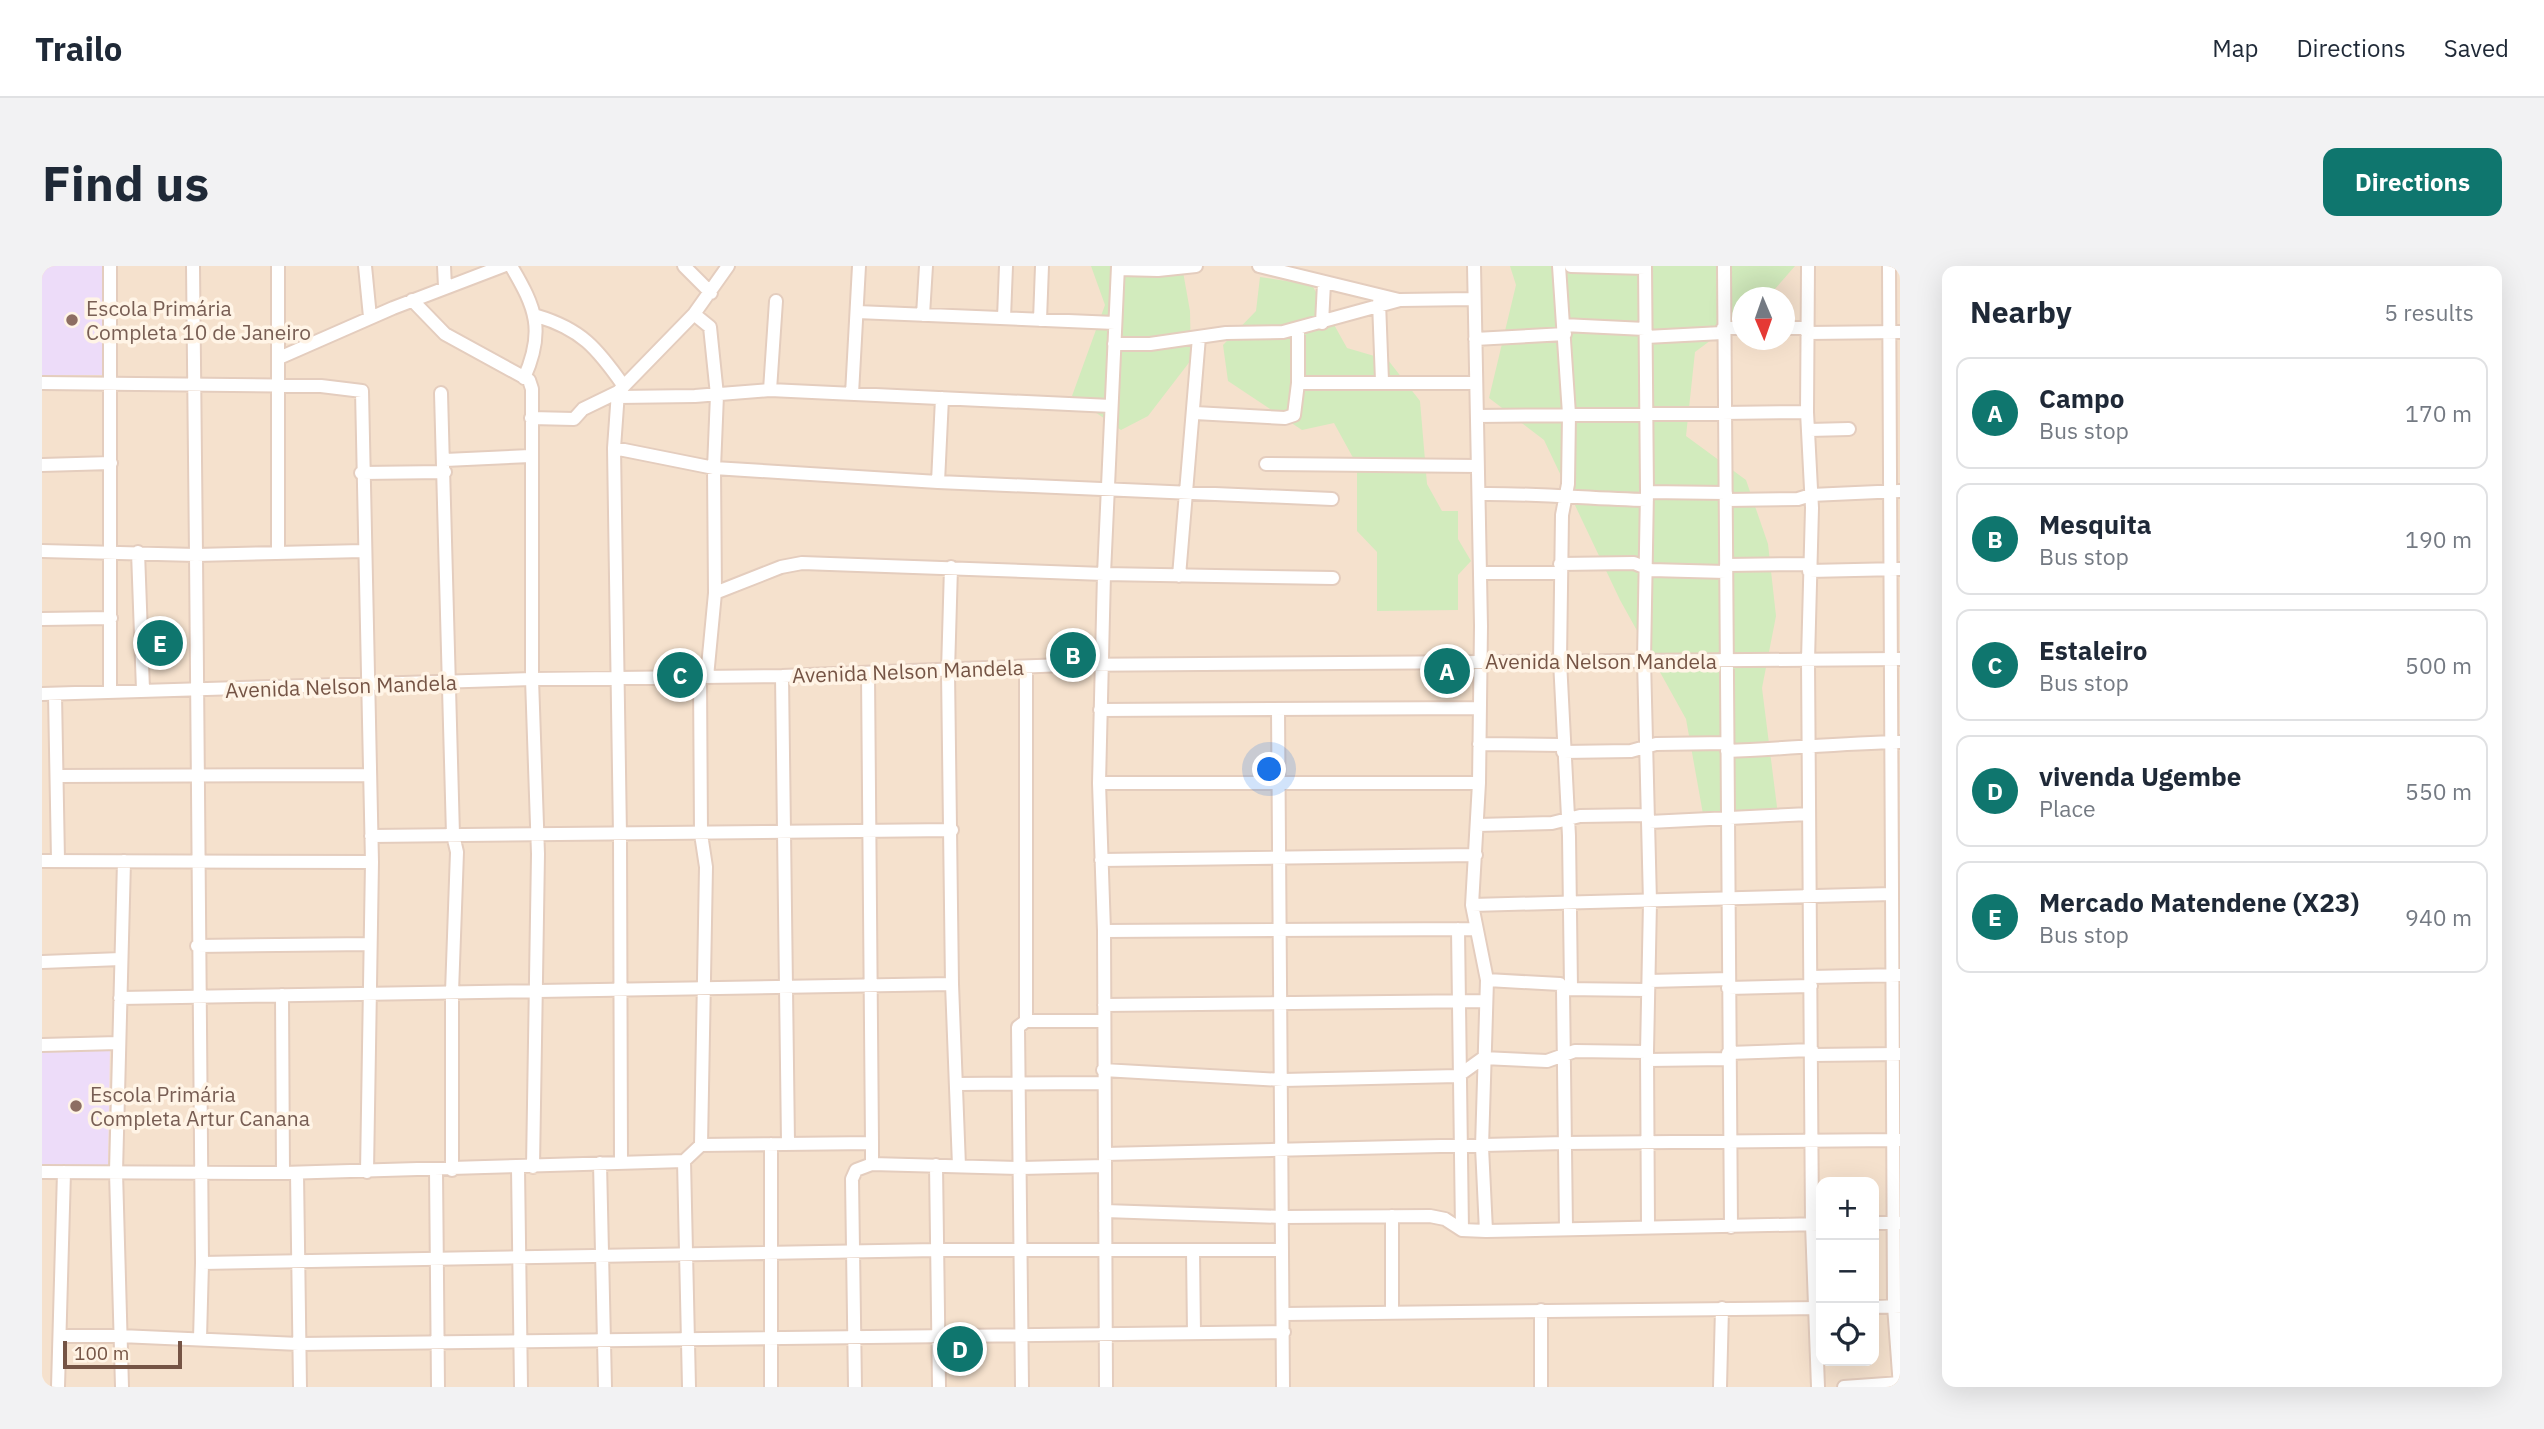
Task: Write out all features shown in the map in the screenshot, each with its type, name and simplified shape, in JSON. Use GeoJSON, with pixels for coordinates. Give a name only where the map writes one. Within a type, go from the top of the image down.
{"type":"FeatureCollection","features":[{"type":"Feature","properties":{"kind":"street"},"geometry":{"type":"LineString","coordinates":[[110,266],[110,691]]}},
{"type":"Feature","properties":{"kind":"street"},"geometry":{"type":"LineString","coordinates":[[194,266],[198,689],[197,946],[202,1172],[200,1339]]}},
{"type":"Feature","properties":{"kind":"street"},"geometry":{"type":"LineString","coordinates":[[278,266],[278,552]]}},
{"type":"Feature","properties":{"kind":"street"},"geometry":{"type":"LineString","coordinates":[[365,266],[370,317]]}},
{"type":"Feature","properties":{"kind":"street"},"geometry":{"type":"LineString","coordinates":[[444,266],[445,287]]}},
{"type":"Feature","properties":{"kind":"street"},"geometry":{"type":"LineString","coordinates":[[279,358],[370,317],[503,266]]}},
{"type":"Feature","properties":{"kind":"street"},"geometry":{"type":"LineString","coordinates":[[511,266],[537,316],[524,379]]}},
{"type":"Feature","properties":{"kind":"street"},"geometry":{"type":"LineString","coordinates":[[684,266],[711,293]]}},
{"type":"Feature","properties":{"kind":"street"},"geometry":{"type":"LineString","coordinates":[[531,418],[573,419],[583,409],[620,391],[694,314],[728,266]]}},
{"type":"Feature","properties":{"kind":"street"},"geometry":{"type":"LineString","coordinates":[[852,394],[859,266]]}},
{"type":"Feature","properties":{"kind":"street"},"geometry":{"type":"LineString","coordinates":[[923,315],[926,266]]}},
{"type":"Feature","properties":{"kind":"street"},"geometry":{"type":"LineString","coordinates":[[1004,318],[1006,266]]}},
{"type":"Feature","properties":{"kind":"street"},"geometry":{"type":"LineString","coordinates":[[1040,320],[1042,266]]}},
{"type":"Feature","properties":{"kind":"street"},"geometry":{"type":"LineString","coordinates":[[1106,1387],[1104,931],[1098,783],[1118,267],[1158,270],[1196,266]]}},
{"type":"Feature","properties":{"kind":"street"},"geometry":{"type":"LineString","coordinates":[[1259,266],[1324,282],[1379,301]]}},
{"type":"Feature","properties":{"kind":"street"},"geometry":{"type":"LineString","coordinates":[[1474,266],[1480,662],[1479,783],[1472,905],[1487,980],[1484,1001],[1482,1147],[1486,1231]]}},
{"type":"Feature","properties":{"kind":"street"},"geometry":{"type":"LineString","coordinates":[[1559,266],[1569,414],[1560,568],[1562,749],[1569,818],[1570,903],[1563,1056],[1566,1228]]}},
{"type":"Feature","properties":{"kind":"street"},"geometry":{"type":"LineString","coordinates":[[1571,266],[1645,267],[1647,496],[1644,660],[1650,901],[1648,1227]]}},
{"type":"Feature","properties":{"kind":"street"},"geometry":{"type":"LineString","coordinates":[[1724,266],[1731,1227]]}},
{"type":"Feature","properties":{"kind":"street"},"geometry":{"type":"LineString","coordinates":[[1105,1211],[1283,1217],[1430,1216],[1445,1219],[1462,1230],[1486,1231],[1816,1224],[1811,1141],[1808,660],[1811,495],[1810,430],[1807,412],[1808,266]]}},
{"type":"Feature","properties":{"kind":"street"},"geometry":{"type":"LineString","coordinates":[[1844,1387],[1900,1384],[1897,1306],[1896,975],[1892,894],[1896,742],[1895,332],[1889,266]]}},
{"type":"Feature","properties":{"kind":"street"},"geometry":{"type":"LineString","coordinates":[[1322,323],[1324,282]]}},
{"type":"Feature","properties":{"kind":"street"},"geometry":{"type":"LineString","coordinates":[[1114,344],[1150,344],[1298,329],[1322,323],[1379,301],[1474,299]]}},
{"type":"Feature","properties":{"kind":"street"},"geometry":{"type":"LineString","coordinates":[[412,300],[445,334],[531,383],[532,389],[532,679],[538,835],[533,1167]]}},
{"type":"Feature","properties":{"kind":"street"},"geometry":{"type":"LineString","coordinates":[[770,390],[776,301]]}},
{"type":"Feature","properties":{"kind":"street"},"geometry":{"type":"LineString","coordinates":[[1379,301],[1381,382]]}},
{"type":"Feature","properties":{"kind":"street"},"geometry":{"type":"LineString","coordinates":[[857,312],[1115,323]]}},
{"type":"Feature","properties":{"kind":"street"},"geometry":{"type":"LineString","coordinates":[[694,314],[710,327],[717,395],[713,468],[715,593],[704,677],[701,834],[706,867],[701,1145]]}},
{"type":"Feature","properties":{"kind":"street"},"geometry":{"type":"LineString","coordinates":[[537,316],[559,323],[583,336],[620,391],[614,448],[620,835],[621,1163]]}},
{"type":"Feature","properties":{"kind":"street"},"geometry":{"type":"LineString","coordinates":[[1195,413],[1290,417],[1295,411],[1298,383],[1298,329]]}},
{"type":"Feature","properties":{"kind":"street"},"geometry":{"type":"LineString","coordinates":[[1795,329],[1895,332]]}},
{"type":"Feature","properties":{"kind":"street"},"geometry":{"type":"LineString","coordinates":[[1475,339],[1564,330],[1645,333],[1732,330]]}},
{"type":"Feature","properties":{"kind":"street"},"geometry":{"type":"LineString","coordinates":[[1179,576],[1195,413],[1199,337]]}},
{"type":"Feature","properties":{"kind":"street"},"geometry":{"type":"LineString","coordinates":[[42,383],[321,386],[362,391],[361,473],[372,862],[367,1172]]}},
{"type":"Feature","properties":{"kind":"street"},"geometry":{"type":"LineString","coordinates":[[1298,383],[1476,383]]}},
{"type":"Feature","properties":{"kind":"street"},"geometry":{"type":"LineString","coordinates":[[620,391],[717,395],[735,391],[770,390],[1111,407]]}},
{"type":"Feature","properties":{"kind":"street"},"geometry":{"type":"LineString","coordinates":[[441,393],[453,835],[457,878],[452,992],[452,1170]]}},
{"type":"Feature","properties":{"kind":"street"},"geometry":{"type":"LineString","coordinates":[[938,482],[942,398]]}},
{"type":"Feature","properties":{"kind":"street"},"geometry":{"type":"LineString","coordinates":[[1477,416],[1807,412]]}},
{"type":"Feature","properties":{"kind":"street"},"geometry":{"type":"LineString","coordinates":[[1810,430],[1850,429]]}},
{"type":"Feature","properties":{"kind":"street"},"geometry":{"type":"LineString","coordinates":[[614,448],[713,468],[938,482],[1332,499]]}},
{"type":"Feature","properties":{"kind":"street"},"geometry":{"type":"LineString","coordinates":[[361,473],[530,456]]}},
{"type":"Feature","properties":{"kind":"street"},"geometry":{"type":"LineString","coordinates":[[42,465],[111,463]]}},
{"type":"Feature","properties":{"kind":"street"},"geometry":{"type":"LineString","coordinates":[[1266,464],[1478,466]]}},
{"type":"Feature","properties":{"kind":"street"},"geometry":{"type":"LineString","coordinates":[[1479,494],[1798,499],[1811,495],[1895,491]]}},
{"type":"Feature","properties":{"kind":"street"},"geometry":{"type":"LineString","coordinates":[[42,551],[196,555],[363,551]]}},
{"type":"Feature","properties":{"kind":"street"},"geometry":{"type":"LineString","coordinates":[[138,552],[143,690]]}},
{"type":"Feature","properties":{"kind":"street"},"geometry":{"type":"LineString","coordinates":[[715,593],[781,567],[802,563],[1104,575],[1334,578]]}},
{"type":"Feature","properties":{"kind":"street"},"geometry":{"type":"LineString","coordinates":[[1480,573],[1634,563],[1645,568],[1895,569]]}},
{"type":"Feature","properties":{"kind":"street"},"geometry":{"type":"LineString","coordinates":[[951,568],[948,671],[952,984],[959,1166]]}},
{"type":"Feature","properties":{"kind":"street"},"geometry":{"type":"LineString","coordinates":[[42,619],[111,618]]}},
{"type":"Feature","properties":{"kind":"street","name":"Avenida Nelson Mandela"},"geometry":{"type":"LineString","coordinates":[[48,694],[532,679],[617,680],[868,674],[1101,664],[1896,659]]}},
{"type":"Feature","properties":{"kind":"street"},"geometry":{"type":"LineString","coordinates":[[1022,1387],[1018,1030],[1026,1021],[1026,667]]}},
{"type":"Feature","properties":{"kind":"street"},"geometry":{"type":"LineString","coordinates":[[868,674],[872,1164]]}},
{"type":"Feature","properties":{"kind":"street"},"geometry":{"type":"LineString","coordinates":[[782,676],[788,1143]]}},
{"type":"Feature","properties":{"kind":"street"},"geometry":{"type":"LineString","coordinates":[[48,694],[57,776],[58,860]]}},
{"type":"Feature","properties":{"kind":"street"},"geometry":{"type":"LineString","coordinates":[[1100,710],[1479,708]]}},
{"type":"Feature","properties":{"kind":"street"},"geometry":{"type":"LineString","coordinates":[[1278,709],[1283,1080],[1283,1387]]}},
{"type":"Feature","properties":{"kind":"street"},"geometry":{"type":"LineString","coordinates":[[1479,744],[1630,751],[1645,746],[1795,749],[1896,742]]}},
{"type":"Feature","properties":{"kind":"street"},"geometry":{"type":"LineString","coordinates":[[57,776],[198,778],[370,775]]}},
{"type":"Feature","properties":{"kind":"street"},"geometry":{"type":"LineString","coordinates":[[1098,783],[1479,783]]}},
{"type":"Feature","properties":{"kind":"street"},"geometry":{"type":"LineString","coordinates":[[1477,825],[1552,823],[1569,818],[1728,818],[1809,814]]}},
{"type":"Feature","properties":{"kind":"street"},"geometry":{"type":"LineString","coordinates":[[371,836],[952,830]]}},
{"type":"Feature","properties":{"kind":"street"},"geometry":{"type":"LineString","coordinates":[[1101,860],[1476,855]]}},
{"type":"Feature","properties":{"kind":"street"},"geometry":{"type":"LineString","coordinates":[[42,861],[372,862]]}},
{"type":"Feature","properties":{"kind":"street"},"geometry":{"type":"LineString","coordinates":[[122,1387],[117,1172],[124,861]]}},
{"type":"Feature","properties":{"kind":"street"},"geometry":{"type":"LineString","coordinates":[[1472,905],[1892,894]]}},
{"type":"Feature","properties":{"kind":"street"},"geometry":{"type":"LineString","coordinates":[[1458,929],[1462,1230]]}},
{"type":"Feature","properties":{"kind":"street"},"geometry":{"type":"LineString","coordinates":[[1104,931],[1475,929]]}},
{"type":"Feature","properties":{"kind":"street"},"geometry":{"type":"LineString","coordinates":[[197,946],[370,944]]}},
{"type":"Feature","properties":{"kind":"street"},"geometry":{"type":"LineString","coordinates":[[42,962],[121,959]]}},
{"type":"Feature","properties":{"kind":"street"},"geometry":{"type":"LineString","coordinates":[[1487,980],[1560,984],[1567,988],[1811,981],[1896,975]]}},
{"type":"Feature","properties":{"kind":"street"},"geometry":{"type":"LineString","coordinates":[[120,998],[620,992],[952,984]]}},
{"type":"Feature","properties":{"kind":"street"},"geometry":{"type":"LineString","coordinates":[[282,995],[283,1173]]}},
{"type":"Feature","properties":{"kind":"street"},"geometry":{"type":"LineString","coordinates":[[1104,1005],[1484,1001]]}},
{"type":"Feature","properties":{"kind":"street"},"geometry":{"type":"LineString","coordinates":[[1026,1021],[1104,1021]]}},
{"type":"Feature","properties":{"kind":"street"},"geometry":{"type":"LineString","coordinates":[[42,1045],[118,1043]]}},
{"type":"Feature","properties":{"kind":"street"},"geometry":{"type":"LineString","coordinates":[[957,1084],[1019,1084],[1104,1076],[1283,1080],[1458,1076],[1483,1058],[1547,1060],[1575,1051],[1647,1056],[1812,1052],[1896,1054]]}},
{"type":"Feature","properties":{"kind":"street"},"geometry":{"type":"LineString","coordinates":[[855,1387],[852,1179],[856,1170],[872,1164],[1021,1168],[1105,1160],[1282,1150],[1459,1148],[1565,1143],[1897,1140]]}},
{"type":"Feature","properties":{"kind":"street"},"geometry":{"type":"LineString","coordinates":[[42,1172],[298,1173],[518,1168],[684,1161],[701,1145],[872,1143]]}},
{"type":"Feature","properties":{"kind":"street"},"geometry":{"type":"LineString","coordinates":[[771,1144],[771,1387]]}},
{"type":"Feature","properties":{"kind":"street"},"geometry":{"type":"LineString","coordinates":[[684,1161],[689,1387]]}},
{"type":"Feature","properties":{"kind":"street"},"geometry":{"type":"LineString","coordinates":[[600,1163],[605,1387]]}},
{"type":"Feature","properties":{"kind":"street"},"geometry":{"type":"LineString","coordinates":[[936,1165],[939,1387]]}},
{"type":"Feature","properties":{"kind":"street"},"geometry":{"type":"LineString","coordinates":[[518,1168],[522,1387]]}},
{"type":"Feature","properties":{"kind":"street"},"geometry":{"type":"LineString","coordinates":[[436,1170],[438,1387]]}},
{"type":"Feature","properties":{"kind":"street"},"geometry":{"type":"LineString","coordinates":[[58,1387],[64,1172]]}},
{"type":"Feature","properties":{"kind":"street"},"geometry":{"type":"LineString","coordinates":[[298,1173],[300,1387]]}},
{"type":"Feature","properties":{"kind":"street"},"geometry":{"type":"LineString","coordinates":[[1392,1216],[1392,1312]]}},
{"type":"Feature","properties":{"kind":"street"},"geometry":{"type":"LineString","coordinates":[[1879,1223],[1897,1223]]}},
{"type":"Feature","properties":{"kind":"street"},"geometry":{"type":"LineString","coordinates":[[1816,1240],[1818,1303]]}},
{"type":"Feature","properties":{"kind":"street"},"geometry":{"type":"LineString","coordinates":[[202,1263],[937,1250],[1282,1250]]}},
{"type":"Feature","properties":{"kind":"street"},"geometry":{"type":"LineString","coordinates":[[1193,1250],[1194,1333]]}},
{"type":"Feature","properties":{"kind":"street"},"geometry":{"type":"LineString","coordinates":[[1879,1307],[1897,1306]]}},
{"type":"Feature","properties":{"kind":"street"},"geometry":{"type":"LineString","coordinates":[[1720,1387],[1722,1308]]}},
{"type":"Feature","properties":{"kind":"street"},"geometry":{"type":"LineString","coordinates":[[1284,1314],[1816,1308]]}},
{"type":"Feature","properties":{"kind":"street"},"geometry":{"type":"LineString","coordinates":[[1541,1310],[1541,1387]]}},
{"type":"Feature","properties":{"kind":"street"},"geometry":{"type":"LineString","coordinates":[[60,1336],[200,1339],[299,1345],[1283,1332]]}},
{"type":"Feature","properties":{"kind":"street"},"geometry":{"type":"LineString","coordinates":[[1818,1366],[1818,1387]]}},
{"type":"Feature","properties":{"kind":"shaded area"},"geometry":{"type":"Polygon","coordinates":[[[42,266],[1900,266],[1900,1387],[42,1387],[42,266]]]}},
{"type":"Feature","properties":{"kind":"shaded area","name":"Escola Primária Completa 10 de Janeiro"},"geometry":{"type":"Polygon","coordinates":[[[42,266],[102,266],[102,375],[42,375],[42,266]]]}},
{"type":"Feature","properties":{"kind":"shaded area","name":"Escola Primária Completa Artur Canana"},"geometry":{"type":"Polygon","coordinates":[[[110,1045],[108,1165],[42,1165],[42,1048],[110,1045]]]}},
{"type":"Feature","properties":{"kind":"green space"},"geometry":{"type":"Polygon","coordinates":[[[1091,266],[1182,266],[1190,311],[1191,360],[1148,416],[1121,430],[1072,396],[1105,305],[1091,266]]]}},
{"type":"Feature","properties":{"kind":"green space"},"geometry":{"type":"Polygon","coordinates":[[[1510,266],[1795,266],[1777,287],[1732,287],[1732,324],[1695,352],[1686,436],[1746,480],[1768,544],[1776,616],[1762,688],[1778,815],[1703,814],[1686,719],[1620,600],[1544,440],[1489,398],[1516,285],[1510,266]]]}},
{"type":"Feature","properties":{"kind":"green space"},"geometry":{"type":"Polygon","coordinates":[[[1260,277],[1312,285],[1347,348],[1388,360],[1420,401],[1427,484],[1442,511],[1458,511],[1458,539],[1471,561],[1458,575],[1458,610],[1377,611],[1377,552],[1357,531],[1357,465],[1334,423],[1302,430],[1228,381],[1223,345],[1256,311],[1260,277]]]}},
{"type":"Feature","properties":{"kind":"place","name":"Escola Primária Completa 10 de Janeiro"},"geometry":{"type":"Point","coordinates":[72,320]}},
{"type":"Feature","properties":{"kind":"place","name":"Mercado Matendene (X23)"},"geometry":{"type":"Point","coordinates":[160,643]}},
{"type":"Feature","properties":{"kind":"place","name":"Mesquita"},"geometry":{"type":"Point","coordinates":[1073,655]}},
{"type":"Feature","properties":{"kind":"place","name":"Campo"},"geometry":{"type":"Point","coordinates":[1447,671]}},
{"type":"Feature","properties":{"kind":"place","name":"Estaleiro"},"geometry":{"type":"Point","coordinates":[680,675]}},
{"type":"Feature","properties":{"kind":"place","name":"Escola Primária Completa Artur Canana"},"geometry":{"type":"Point","coordinates":[76,1106]}},
{"type":"Feature","properties":{"kind":"place","name":"vivenda Ugembe"},"geometry":{"type":"Point","coordinates":[960,1349]}}]}
